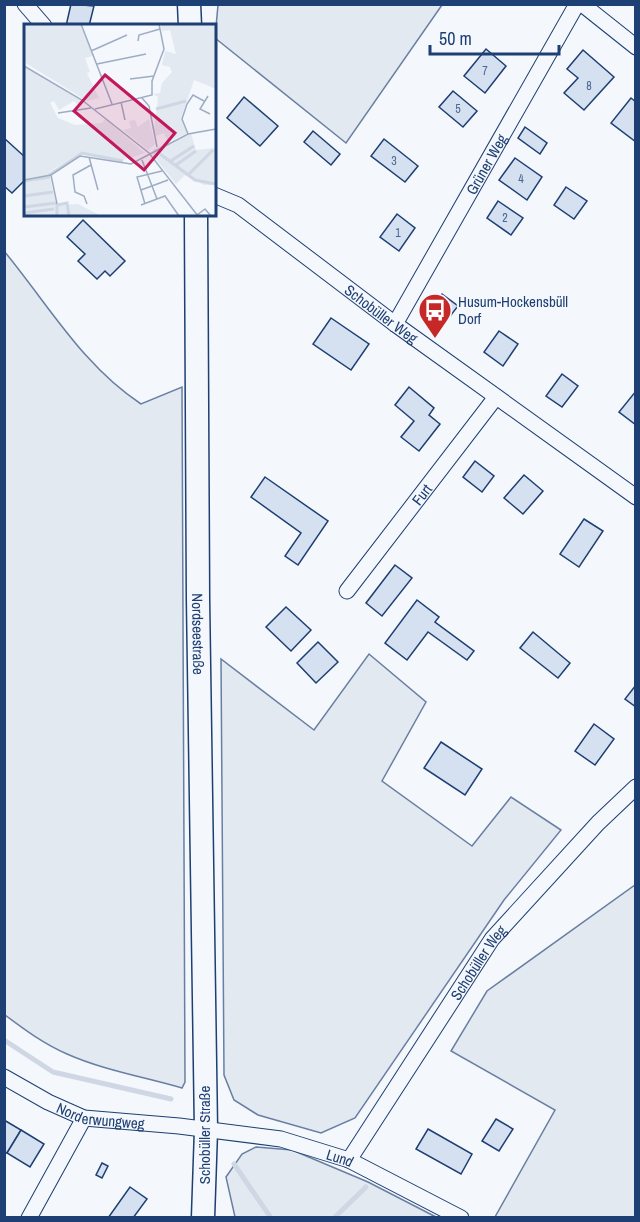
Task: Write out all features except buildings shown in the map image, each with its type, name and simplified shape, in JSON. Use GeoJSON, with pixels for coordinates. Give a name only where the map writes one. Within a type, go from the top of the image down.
{"type":"FeatureCollection","features":[{"type":"Feature","properties":{"kind":"main road"},"geometry":{"type":"LineString","coordinates":[[189,4],[190,24]]}},
{"type":"Feature","properties":{"kind":"main road","name":"Nordseestraße"},"geometry":{"type":"LineString","coordinates":[[196,216],[204,1053]]}},
{"type":"Feature","properties":{"kind":"main road","name":"Schobüller Straße"},"geometry":{"type":"LineString","coordinates":[[202,1218],[206,1130],[204,1053]]}},
{"type":"Feature","properties":{"kind":"street"},"geometry":{"type":"LineString","coordinates":[[25,4],[42,24]]}},
{"type":"Feature","properties":{"kind":"street","name":"Grüner Weg"},"geometry":{"type":"LineString","coordinates":[[395,324],[577,4]]}},
{"type":"Feature","properties":{"kind":"street"},"geometry":{"type":"LineString","coordinates":[[582,4],[636,47]]}},
{"type":"Feature","properties":{"kind":"street","name":"Schobüller Weg"},"geometry":{"type":"LineString","coordinates":[[216,196],[238,205],[395,324],[636,497]]}},
{"type":"Feature","properties":{"kind":"street","name":"Furt"},"geometry":{"type":"LineString","coordinates":[[347,591],[496,397]]}},
{"type":"Feature","properties":{"kind":"street","name":"Schobüller Weg"},"geometry":{"type":"LineString","coordinates":[[349,1160],[492,939],[598,823],[636,788]]}},
{"type":"Feature","properties":{"kind":"street","name":"Norderwungweg"},"geometry":{"type":"LineString","coordinates":[[4,1077],[48,1102],[84,1118],[206,1130]]}},
{"type":"Feature","properties":{"kind":"street"},"geometry":{"type":"LineString","coordinates":[[29,1218],[84,1118]]}},
{"type":"Feature","properties":{"kind":"street","name":"Lund"},"geometry":{"type":"LineString","coordinates":[[206,1130],[280,1139],[349,1160],[461,1218]]}},
{"type":"Feature","properties":{"kind":"shaded area"},"geometry":{"type":"Polygon","coordinates":[[[218,4],[442,5],[346,143],[216,39],[218,4]]]}},
{"type":"Feature","properties":{"kind":"shaded area"},"geometry":{"type":"Polygon","coordinates":[[[4,251],[83,352],[120,388],[141,404],[182,387],[185,1082],[182,1088],[81,1060],[43,1041],[5,1015],[4,251]]]}},
{"type":"Feature","properties":{"kind":"shaded area"},"geometry":{"type":"Polygon","coordinates":[[[369,654],[426,702],[382,781],[472,846],[511,797],[561,830],[504,900],[355,1118],[321,1133],[258,1115],[234,1100],[224,1075],[221,659],[314,730],[369,654]]]}},
{"type":"Feature","properties":{"kind":"shaded area"},"geometry":{"type":"Polygon","coordinates":[[[635,885],[635,1217],[495,1217],[555,1110],[451,1051],[487,991],[635,885]]]}},
{"type":"Feature","properties":{"kind":"shaded area"},"geometry":{"type":"Polygon","coordinates":[[[256,1147],[292,1150],[368,1182],[436,1217],[235,1217],[226,1177],[242,1154],[256,1147]]]}},
{"type":"Feature","properties":{"kind":"waterway"},"geometry":{"type":"LineString","coordinates":[[4,1040],[53,1072],[171,1099]]}},
{"type":"Feature","properties":{"kind":"waterway"},"geometry":{"type":"LineString","coordinates":[[234,1164],[271,1218]]}},
{"type":"Feature","properties":{"kind":"waterway"},"geometry":{"type":"LineString","coordinates":[[334,1218],[366,1187]]}},
{"type":"Feature","properties":{"kind":"place","name":"Husum-Hockensbüll Dorf"},"geometry":{"type":"Point","coordinates":[435,339]}}]}
